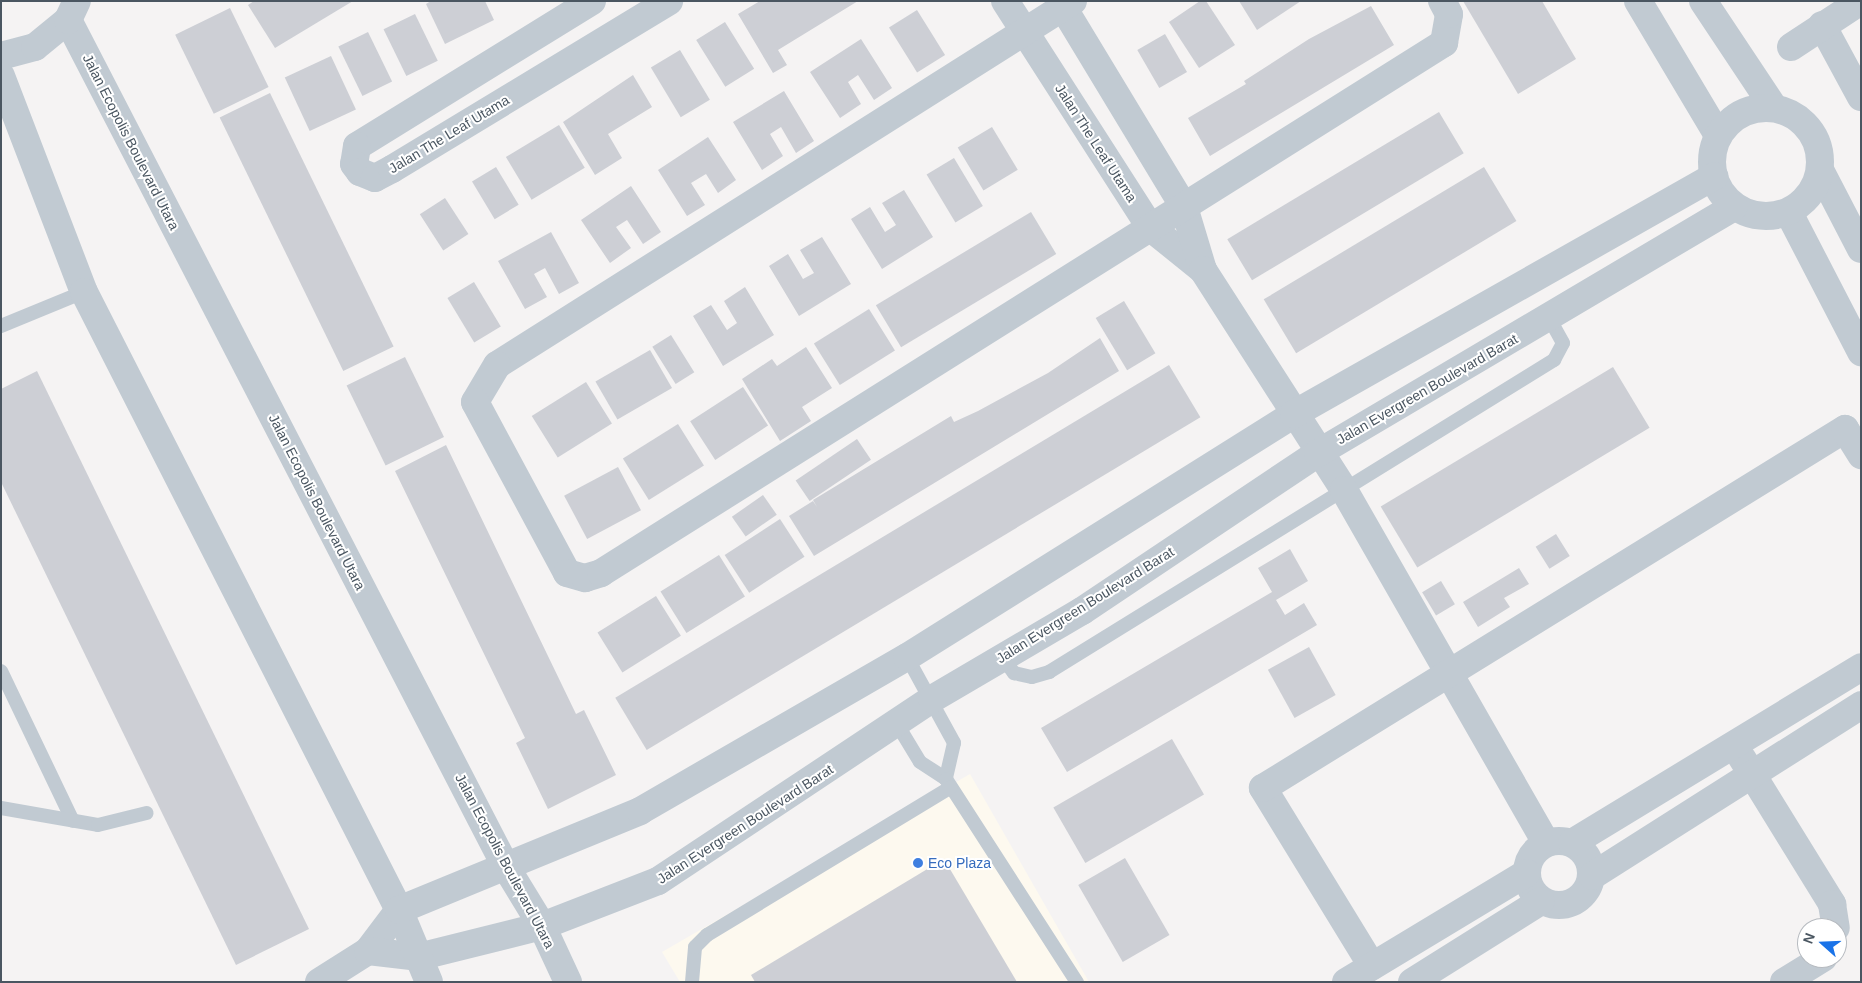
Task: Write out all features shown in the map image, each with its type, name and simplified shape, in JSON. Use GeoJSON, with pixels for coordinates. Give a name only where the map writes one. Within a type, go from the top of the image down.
{"type":"FeatureCollection","features":[{"type":"Feature","properties":{"kind":"street","name":"Jalan The Leaf Utama"},"geometry":{"type":"LineString","coordinates":[[577,5],[357,146],[354,164],[360,172],[375,178],[669,1]]}},
{"type":"Feature","properties":{"kind":"street","name":"Jalan The Leaf Utama"},"geometry":{"type":"LineString","coordinates":[[1005,1],[1151,228],[1203,270]]}},
{"type":"Feature","properties":{"kind":"street"},"geometry":{"type":"LineString","coordinates":[[1064,3],[497,365],[475,402],[558,561],[567,573],[585,578],[601,573],[1444,43],[1449,14],[1442,1]]}},
{"type":"Feature","properties":{"kind":"street"},"geometry":{"type":"LineString","coordinates":[[1638,1],[1718,135]]}},
{"type":"Feature","properties":{"kind":"street"},"geometry":{"type":"LineString","coordinates":[[1703,1],[1774,108]]}},
{"type":"Feature","properties":{"kind":"street"},"geometry":{"type":"LineString","coordinates":[[1792,47],[1822,25],[1861,1]]}},
{"type":"Feature","properties":{"kind":"street","name":"Jalan The Leaf Utama"},"geometry":{"type":"LineString","coordinates":[[1064,3],[1184,207],[1203,270],[1318,453],[1344,490],[1449,674],[1559,843]]}},
{"type":"Feature","properties":{"kind":"street"},"geometry":{"type":"LineString","coordinates":[[577,5],[598,44]]}},
{"type":"Feature","properties":{"kind":"street"},"geometry":{"type":"LineString","coordinates":[[1,56],[35,47],[72,11]]}},
{"type":"Feature","properties":{"kind":"street","name":"Jalan Ecopolis Boulevard Utara"},"geometry":{"type":"LineString","coordinates":[[72,11],[506,867],[542,926],[568,982]]}},
{"type":"Feature","properties":{"kind":"street"},"geometry":{"type":"LineString","coordinates":[[1822,25],[1861,97]]}},
{"type":"Feature","properties":{"kind":"street"},"geometry":{"type":"LineString","coordinates":[[1,76],[84,292],[399,910],[429,982]]}},
{"type":"Feature","properties":{"kind":"street"},"geometry":{"type":"LineString","coordinates":[[1820,170],[1808,195],[1789,212],[1750,215],[1734,207],[1721,193],[1714,176],[1712,158],[1718,135],[1740,114],[1774,108],[1790,113],[1815,136],[1820,170],[1861,249]]}},
{"type":"Feature","properties":{"kind":"street"},"geometry":{"type":"LineString","coordinates":[[320,982],[368,951],[399,910],[640,811],[907,657],[1294,414],[1714,176]]}},
{"type":"Feature","properties":{"kind":"street","name":"Jalan Evergreen Boulevard Barat"},"geometry":{"type":"LineString","coordinates":[[418,957],[542,926],[658,881],[932,699],[1082,611],[1318,453],[1734,207]]}},
{"type":"Feature","properties":{"kind":"street"},"geometry":{"type":"LineString","coordinates":[[1789,212],[1861,352]]}},
{"type":"Feature","properties":{"kind":"street"},"geometry":{"type":"LineString","coordinates":[[1372,966],[1264,788],[1845,429],[1861,455]]}},
{"type":"Feature","properties":{"kind":"street"},"geometry":{"type":"LineString","coordinates":[[1541,901],[1531,889],[1526,873],[1529,861],[1733,744],[1861,667]]}},
{"type":"Feature","properties":{"kind":"street"},"geometry":{"type":"LineString","coordinates":[[1592,876],[1861,705]]}},
{"type":"Feature","properties":{"kind":"street"},"geometry":{"type":"LineString","coordinates":[[1733,744],[1832,904],[1834,918]]}},
{"type":"Feature","properties":{"kind":"street"},"geometry":{"type":"LineString","coordinates":[[1412,982],[1541,901],[1567,905],[1588,889],[1592,876],[1583,850],[1559,843]]}},
{"type":"Feature","properties":{"kind":"street"},"geometry":{"type":"LineString","coordinates":[[1346,982],[1526,873]]}},
{"type":"Feature","properties":{"kind":"street"},"geometry":{"type":"LineString","coordinates":[[368,951],[418,957]]}},
{"type":"Feature","properties":{"kind":"street"},"geometry":{"type":"LineString","coordinates":[[1784,982],[1807,968]]}},
{"type":"Feature","properties":{"kind":"lane"},"geometry":{"type":"LineString","coordinates":[[1,326],[84,292]]}},
{"type":"Feature","properties":{"kind":"lane"},"geometry":{"type":"LineString","coordinates":[[1003,658],[1014,673],[1032,678],[1049,672],[1554,360],[1562,343],[1549,318]]}},
{"type":"Feature","properties":{"kind":"lane"},"geometry":{"type":"LineString","coordinates":[[907,657],[932,699],[954,744],[949,783]]}},
{"type":"Feature","properties":{"kind":"lane"},"geometry":{"type":"LineString","coordinates":[[1,671],[73,821]]}},
{"type":"Feature","properties":{"kind":"lane"},"geometry":{"type":"LineString","coordinates":[[897,724],[920,762],[949,783],[1077,982]]}},
{"type":"Feature","properties":{"kind":"lane"},"geometry":{"type":"LineString","coordinates":[[692,982],[695,947],[707,935],[949,783]]}},
{"type":"Feature","properties":{"kind":"lane"},"geometry":{"type":"LineString","coordinates":[[1,808],[98,825],[147,813]]}},
{"type":"Feature","properties":{"kind":"shaded area","name":"Eco Plaza"},"geometry":{"type":"Polygon","coordinates":[[[970,774],[1089,982],[680,982],[662,952],[970,774]]]}},
{"type":"Feature","properties":{"kind":"building"},"geometry":{"type":"Polygon","coordinates":[[[254,1],[353,1],[275,48],[248,5],[254,1]]]}},
{"type":"Feature","properties":{"kind":"building"},"geometry":{"type":"Polygon","coordinates":[[[431,1],[485,1],[494,20],[445,44],[426,4],[431,1]]]}},
{"type":"Feature","properties":{"kind":"building"},"geometry":{"type":"Polygon","coordinates":[[[760,1],[858,1],[778,50],[787,65],[773,73],[738,14],[760,1]]]}},
{"type":"Feature","properties":{"kind":"building"},"geometry":{"type":"Polygon","coordinates":[[[1200,1],[1206,1],[1235,45],[1199,68],[1169,22],[1200,1]]]}},
{"type":"Feature","properties":{"kind":"building"},"geometry":{"type":"Polygon","coordinates":[[[1239,1],[1301,1],[1257,30],[1239,1]]]}},
{"type":"Feature","properties":{"kind":"building"},"geometry":{"type":"Polygon","coordinates":[[[1463,1],[1542,1],[1576,59],[1518,94],[1463,1]]]}},
{"type":"Feature","properties":{"kind":"building"},"geometry":{"type":"Polygon","coordinates":[[[1371,6],[1394,45],[1210,156],[1188,118],[1246,84],[1244,81],[1309,39],[1371,6]]]}},
{"type":"Feature","properties":{"kind":"building"},"geometry":{"type":"Polygon","coordinates":[[[230,8],[269,87],[214,114],[175,35],[230,8]]]}},
{"type":"Feature","properties":{"kind":"building"},"geometry":{"type":"Polygon","coordinates":[[[917,10],[945,55],[917,72],[889,27],[917,10]]]}},
{"type":"Feature","properties":{"kind":"building"},"geometry":{"type":"Polygon","coordinates":[[[415,14],[438,61],[406,76],[384,29],[415,14]]]}},
{"type":"Feature","properties":{"kind":"building"},"geometry":{"type":"Polygon","coordinates":[[[725,22],[754,69],[725,87],[696,40],[725,22]]]}},
{"type":"Feature","properties":{"kind":"building"},"geometry":{"type":"Polygon","coordinates":[[[368,32],[392,81],[362,96],[338,46],[368,32]]]}},
{"type":"Feature","properties":{"kind":"building"},"geometry":{"type":"Polygon","coordinates":[[[1165,34],[1187,72],[1159,88],[1137,50],[1165,34]]]}},
{"type":"Feature","properties":{"kind":"building"},"geometry":{"type":"Polygon","coordinates":[[[861,39],[892,88],[874,100],[858,75],[848,82],[861,104],[840,118],[810,72],[861,39]]]}},
{"type":"Feature","properties":{"kind":"building"},"geometry":{"type":"Polygon","coordinates":[[[680,50],[710,100],[681,117],[651,68],[680,50]]]}},
{"type":"Feature","properties":{"kind":"building"},"geometry":{"type":"Polygon","coordinates":[[[331,56],[356,109],[310,131],[285,78],[331,56]]]}},
{"type":"Feature","properties":{"kind":"building"},"geometry":{"type":"Polygon","coordinates":[[[633,75],[652,107],[608,134],[622,158],[595,175],[563,122],[633,75]]]}},
{"type":"Feature","properties":{"kind":"building"},"geometry":{"type":"Polygon","coordinates":[[[784,91],[814,141],[796,153],[781,127],[770,134],[783,156],[762,170],[733,122],[784,91]]]}},
{"type":"Feature","properties":{"kind":"building"},"geometry":{"type":"Polygon","coordinates":[[[270,93],[394,346],[343,371],[220,118],[270,93]]]}},
{"type":"Feature","properties":{"kind":"building"},"geometry":{"type":"Polygon","coordinates":[[[1439,112],[1464,153],[1252,280],[1227,239],[1439,112]]]}},
{"type":"Feature","properties":{"kind":"building"},"geometry":{"type":"Polygon","coordinates":[[[559,125],[585,168],[532,200],[506,157],[559,125]]]}},
{"type":"Feature","properties":{"kind":"building"},"geometry":{"type":"Polygon","coordinates":[[[992,127],[1018,170],[983,190],[958,148],[992,127]]]}},
{"type":"Feature","properties":{"kind":"building"},"geometry":{"type":"Polygon","coordinates":[[[708,137],[736,180],[718,193],[706,174],[691,183],[705,205],[687,216],[658,170],[708,137]]]}},
{"type":"Feature","properties":{"kind":"building"},"geometry":{"type":"Polygon","coordinates":[[[954,158],[983,206],[955,222],[927,174],[954,158]]]}},
{"type":"Feature","properties":{"kind":"building"},"geometry":{"type":"Polygon","coordinates":[[[496,167],[519,205],[495,219],[472,181],[496,167]]]}},
{"type":"Feature","properties":{"kind":"building"},"geometry":{"type":"Polygon","coordinates":[[[1484,167],[1516,221],[1296,353],[1264,299],[1484,167]]]}},
{"type":"Feature","properties":{"kind":"building"},"geometry":{"type":"Polygon","coordinates":[[[631,186],[661,232],[643,244],[627,220],[616,227],[631,248],[610,263],[581,220],[631,186]]]}},
{"type":"Feature","properties":{"kind":"building"},"geometry":{"type":"Polygon","coordinates":[[[904,190],[933,237],[882,269],[851,219],[870,207],[885,232],[896,225],[882,203],[904,190]]]}},
{"type":"Feature","properties":{"kind":"building"},"geometry":{"type":"Polygon","coordinates":[[[445,198],[468,234],[443,250],[420,214],[445,198]]]}},
{"type":"Feature","properties":{"kind":"building"},"geometry":{"type":"Polygon","coordinates":[[[1031,212],[1056,254],[901,347],[876,305],[1031,212]]]}},
{"type":"Feature","properties":{"kind":"building"},"geometry":{"type":"Polygon","coordinates":[[[551,232],[579,283],[559,294],[545,268],[534,274],[547,297],[525,309],[498,261],[551,232]]]}},
{"type":"Feature","properties":{"kind":"building"},"geometry":{"type":"Polygon","coordinates":[[[822,237],[851,284],[799,316],[769,266],[788,254],[803,279],[814,273],[800,250],[822,237]]]}},
{"type":"Feature","properties":{"kind":"building"},"geometry":{"type":"Polygon","coordinates":[[[474,282],[501,327],[474,343],[447,298],[474,282]]]}},
{"type":"Feature","properties":{"kind":"building"},"geometry":{"type":"Polygon","coordinates":[[[745,287],[774,335],[723,366],[693,316],[711,305],[727,330],[737,323],[724,301],[745,287]]]}},
{"type":"Feature","properties":{"kind":"building"},"geometry":{"type":"Polygon","coordinates":[[[1124,301],[1155,353],[1127,370],[1096,318],[1124,301]]]}},
{"type":"Feature","properties":{"kind":"building"},"geometry":{"type":"Polygon","coordinates":[[[869,309],[895,351],[840,385],[814,343],[869,309]]]}},
{"type":"Feature","properties":{"kind":"building"},"geometry":{"type":"Polygon","coordinates":[[[671,335],[694,372],[676,384],[652,347],[671,335]]]}},
{"type":"Feature","properties":{"kind":"building"},"geometry":{"type":"Polygon","coordinates":[[[1100,338],[1119,371],[814,556],[789,516],[813,501],[817,507],[813,500],[951,416],[954,422],[978,411],[1048,373],[1100,338]]]}},
{"type":"Feature","properties":{"kind":"building"},"geometry":{"type":"Polygon","coordinates":[[[806,347],[832,388],[802,407],[811,421],[780,441],[742,379],[772,359],[777,366],[806,347]]]}},
{"type":"Feature","properties":{"kind":"building"},"geometry":{"type":"Polygon","coordinates":[[[650,350],[672,388],[617,420],[595,382],[650,350]]]}},
{"type":"Feature","properties":{"kind":"building"},"geometry":{"type":"Polygon","coordinates":[[[405,357],[444,437],[386,465],[347,385],[405,357]]]}},
{"type":"Feature","properties":{"kind":"building"},"geometry":{"type":"Polygon","coordinates":[[[1169,365],[1200,417],[647,750],[615,698],[1169,365]]]}},
{"type":"Feature","properties":{"kind":"building"},"geometry":{"type":"Polygon","coordinates":[[[1613,367],[1650,428],[1417,567],[1381,507],[1613,367]]]}},
{"type":"Feature","properties":{"kind":"building"},"geometry":{"type":"Polygon","coordinates":[[[37,371],[309,929],[236,965],[1,482],[1,389],[37,371]]]}},
{"type":"Feature","properties":{"kind":"building"},"geometry":{"type":"Polygon","coordinates":[[[586,382],[612,424],[558,457],[532,416],[586,382]]]}},
{"type":"Feature","properties":{"kind":"building"},"geometry":{"type":"Polygon","coordinates":[[[743,387],[768,426],[715,460],[690,421],[743,387]]]}},
{"type":"Feature","properties":{"kind":"building"},"geometry":{"type":"Polygon","coordinates":[[[678,424],[704,466],[649,500],[623,458],[678,424]]]}},
{"type":"Feature","properties":{"kind":"building"},"geometry":{"type":"Polygon","coordinates":[[[857,439],[871,460],[810,501],[796,480],[857,439]]]}},
{"type":"Feature","properties":{"kind":"building"},"geometry":{"type":"Polygon","coordinates":[[[446,445],[576,714],[584,710],[616,775],[548,809],[516,743],[525,738],[395,471],[446,445]]]}},
{"type":"Feature","properties":{"kind":"building"},"geometry":{"type":"Polygon","coordinates":[[[618,467],[641,510],[587,539],[564,496],[618,467]]]}},
{"type":"Feature","properties":{"kind":"building"},"geometry":{"type":"Polygon","coordinates":[[[763,495],[777,515],[746,536],[732,517],[763,495]]]}},
{"type":"Feature","properties":{"kind":"building"},"geometry":{"type":"Polygon","coordinates":[[[780,519],[805,557],[749,593],[725,555],[780,519]]]}},
{"type":"Feature","properties":{"kind":"building"},"geometry":{"type":"Polygon","coordinates":[[[1556,534],[1570,556],[1549,569],[1536,547],[1556,534]]]}},
{"type":"Feature","properties":{"kind":"building"},"geometry":{"type":"Polygon","coordinates":[[[1290,549],[1308,581],[1276,600],[1285,615],[1304,603],[1317,625],[1067,772],[1041,728],[1272,592],[1258,568],[1290,549]]]}},
{"type":"Feature","properties":{"kind":"building"},"geometry":{"type":"Polygon","coordinates":[[[719,555],[745,597],[686,633],[660,592],[719,555]]]}},
{"type":"Feature","properties":{"kind":"building"},"geometry":{"type":"Polygon","coordinates":[[[1519,568],[1529,584],[1504,598],[1510,607],[1478,627],[1463,602],[1519,568]]]}},
{"type":"Feature","properties":{"kind":"building"},"geometry":{"type":"Polygon","coordinates":[[[1441,581],[1455,604],[1436,615],[1422,592],[1441,581]]]}},
{"type":"Feature","properties":{"kind":"building"},"geometry":{"type":"Polygon","coordinates":[[[656,596],[681,636],[622,672],[597,633],[656,596]]]}},
{"type":"Feature","properties":{"kind":"building"},"geometry":{"type":"Polygon","coordinates":[[[1309,647],[1336,695],[1295,718],[1268,670],[1309,647]]]}},
{"type":"Feature","properties":{"kind":"building"},"geometry":{"type":"Polygon","coordinates":[[[1172,739],[1204,794],[1085,863],[1053,808],[1172,739]]]}},
{"type":"Feature","properties":{"kind":"building"},"geometry":{"type":"Polygon","coordinates":[[[1125,858],[1170,935],[1123,962],[1078,885],[1125,858]]]}},
{"type":"Feature","properties":{"kind":"building"},"geometry":{"type":"Polygon","coordinates":[[[944,859],[1017,982],[755,982],[751,975],[944,859]]]}},
{"type":"Feature","properties":{"kind":"place","name":"Eco Plaza"},"geometry":{"type":"Point","coordinates":[918,863]}}]}
